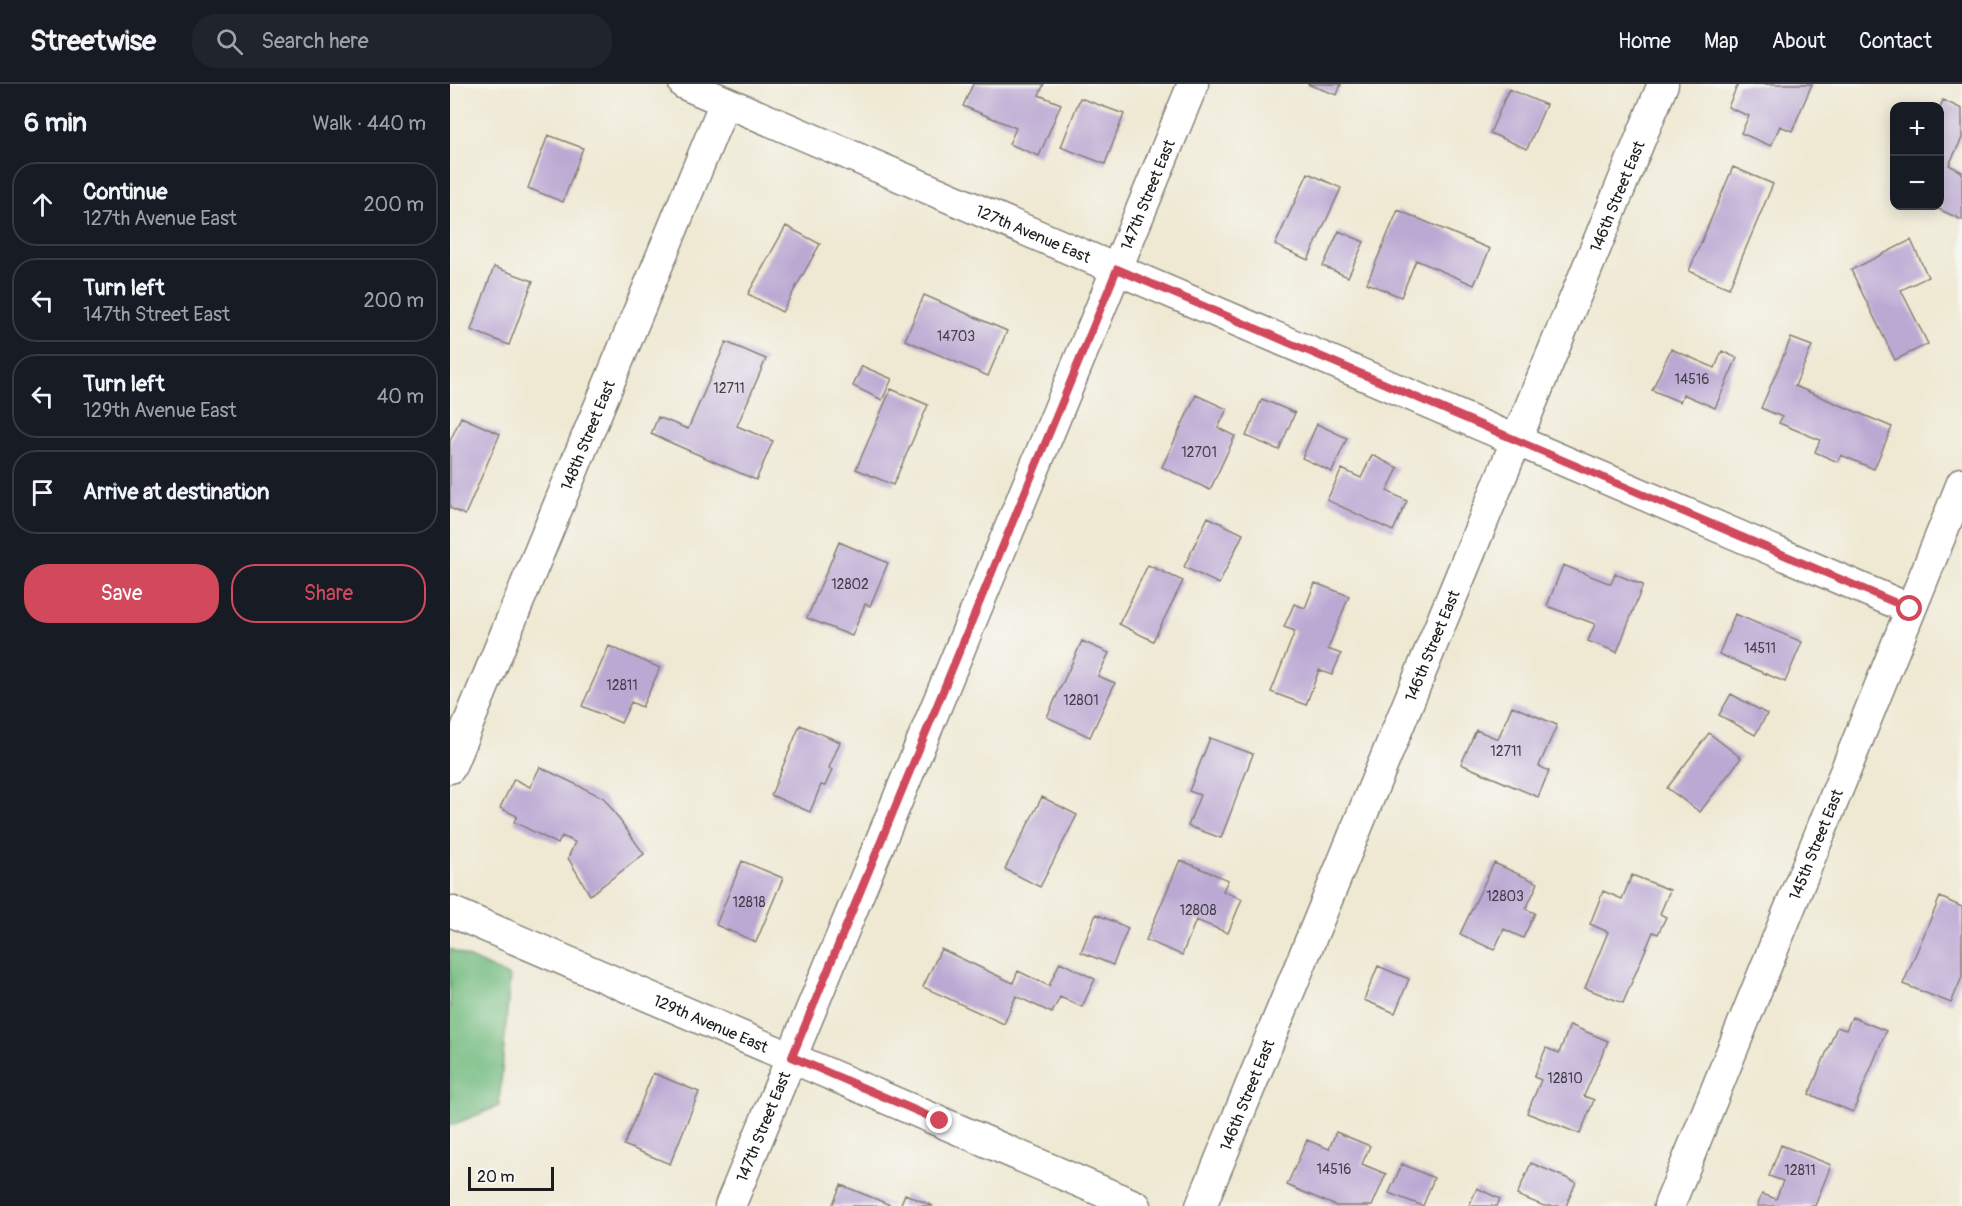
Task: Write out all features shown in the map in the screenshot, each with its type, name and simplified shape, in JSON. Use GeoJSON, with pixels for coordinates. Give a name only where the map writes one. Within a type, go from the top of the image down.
{"type":"FeatureCollection","features":[{"type":"Feature","properties":{"kind":"street","name":"127th Avenue East"},"geometry":{"type":"LineString","coordinates":[[684,84],[1910,609]]}},
{"type":"Feature","properties":{"kind":"street","name":"147th Street East"},"geometry":{"type":"LineString","coordinates":[[730,1206],[1194,84]]}},
{"type":"Feature","properties":{"kind":"street","name":"146th Street East"},"geometry":{"type":"LineString","coordinates":[[1201,1206],[1664,84]]}},
{"type":"Feature","properties":{"kind":"street","name":"148th Street East"},"geometry":{"type":"LineString","coordinates":[[450,768],[725,102]]}},
{"type":"Feature","properties":{"kind":"street","name":"145th Street East"},"geometry":{"type":"LineString","coordinates":[[1669,1206],[1962,483]]}},
{"type":"Feature","properties":{"kind":"street","name":"129th Avenue East"},"geometry":{"type":"LineString","coordinates":[[450,911],[1136,1206]]}},
{"type":"Feature","properties":{"kind":"green space"},"geometry":{"type":"Polygon","coordinates":[[[450,949],[510,977],[499,1106],[450,1126],[450,949]]]}},
{"type":"Feature","properties":{"kind":"building"},"geometry":{"type":"Polygon","coordinates":[[[973,84],[1044,84],[1039,95],[1061,104],[1039,156],[1009,144],[1016,128],[963,106],[973,84]]]}},
{"type":"Feature","properties":{"kind":"building"},"geometry":{"type":"Polygon","coordinates":[[[1307,84],[1341,84],[1337,95],[1307,84]]]}},
{"type":"Feature","properties":{"kind":"building"},"geometry":{"type":"Polygon","coordinates":[[[1738,84],[1812,84],[1792,131],[1780,126],[1771,146],[1741,133],[1749,116],[1728,107],[1738,84]]]}},
{"type":"Feature","properties":{"kind":"building"},"geometry":{"type":"Polygon","coordinates":[[[1509,89],[1546,105],[1527,149],[1490,133],[1509,89]]]}},
{"type":"Feature","properties":{"kind":"building"},"geometry":{"type":"Polygon","coordinates":[[[1080,98],[1124,114],[1105,164],[1061,147],[1080,98]]]}},
{"type":"Feature","properties":{"kind":"building"},"geometry":{"type":"Polygon","coordinates":[[[1943,100],[1962,109],[1962,138],[1949,165],[1962,172],[1962,220],[1941,210],[1944,210],[1943,100]]]}},
{"type":"Feature","properties":{"kind":"building"},"geometry":{"type":"Polygon","coordinates":[[[548,135],[583,148],[563,202],[528,188],[548,135]]]}},
{"type":"Feature","properties":{"kind":"building"},"geometry":{"type":"Polygon","coordinates":[[[1733,167],[1773,184],[1729,288],[1689,271],[1733,167]]]}},
{"type":"Feature","properties":{"kind":"building"},"geometry":{"type":"Polygon","coordinates":[[[1308,173],[1341,188],[1308,260],[1275,245],[1308,173]]]}},
{"type":"Feature","properties":{"kind":"building"},"geometry":{"type":"Polygon","coordinates":[[[1398,210],[1490,249],[1474,285],[1416,260],[1401,297],[1367,283],[1398,210]]]}},
{"type":"Feature","properties":{"kind":"building"},"geometry":{"type":"Polygon","coordinates":[[[786,226],[820,244],[782,312],[748,294],[786,226]]]}},
{"type":"Feature","properties":{"kind":"building"},"geometry":{"type":"Polygon","coordinates":[[[1339,231],[1364,242],[1348,277],[1323,266],[1339,231]]]}},
{"type":"Feature","properties":{"kind":"building"},"geometry":{"type":"Polygon","coordinates":[[[1911,240],[1928,277],[1901,290],[1928,344],[1895,360],[1851,270],[1911,240]]]}},
{"type":"Feature","properties":{"kind":"building"},"geometry":{"type":"Polygon","coordinates":[[[494,267],[533,281],[509,345],[471,330],[494,267]]]}},
{"type":"Feature","properties":{"kind":"building"},"geometry":{"type":"Polygon","coordinates":[[[924,295],[1007,331],[988,376],[905,340],[924,295]]]}},
{"type":"Feature","properties":{"kind":"building"},"geometry":{"type":"Polygon","coordinates":[[[1791,338],[1812,346],[1795,386],[1892,427],[1874,469],[1841,455],[1838,462],[1815,452],[1820,440],[1779,423],[1782,417],[1761,408],[1791,338]]]}},
{"type":"Feature","properties":{"kind":"building"},"geometry":{"type":"Polygon","coordinates":[[[726,342],[766,359],[737,426],[773,441],[756,480],[651,434],[658,417],[688,429],[726,342]]]}},
{"type":"Feature","properties":{"kind":"building"},"geometry":{"type":"Polygon","coordinates":[[[1671,349],[1715,368],[1722,351],[1737,358],[1715,408],[1683,394],[1680,402],[1652,390],[1671,349]]]}},
{"type":"Feature","properties":{"kind":"building"},"geometry":{"type":"Polygon","coordinates":[[[862,366],[892,379],[882,400],[853,386],[862,366]]]}},
{"type":"Feature","properties":{"kind":"building"},"geometry":{"type":"Polygon","coordinates":[[[891,389],[928,405],[893,485],[856,469],[891,389]]]}},
{"type":"Feature","properties":{"kind":"building"},"geometry":{"type":"Polygon","coordinates":[[[1196,395],[1227,409],[1218,428],[1235,436],[1210,490],[1162,467],[1196,395]]]}},
{"type":"Feature","properties":{"kind":"building"},"geometry":{"type":"Polygon","coordinates":[[[1262,399],[1295,413],[1279,450],[1246,436],[1262,399]]]}},
{"type":"Feature","properties":{"kind":"building"},"geometry":{"type":"Polygon","coordinates":[[[461,417],[500,434],[465,515],[450,508],[450,441],[461,417]]]}},
{"type":"Feature","properties":{"kind":"building"},"geometry":{"type":"Polygon","coordinates":[[[1317,424],[1347,438],[1332,472],[1302,458],[1317,424]]]}},
{"type":"Feature","properties":{"kind":"building"},"geometry":{"type":"Polygon","coordinates":[[[1372,455],[1398,468],[1387,491],[1407,501],[1393,531],[1327,500],[1342,469],[1361,478],[1372,455]]]}},
{"type":"Feature","properties":{"kind":"building"},"geometry":{"type":"Polygon","coordinates":[[[1208,517],[1243,534],[1219,584],[1184,567],[1208,517]]]}},
{"type":"Feature","properties":{"kind":"building"},"geometry":{"type":"Polygon","coordinates":[[[839,542],[888,563],[870,606],[865,604],[852,636],[807,618],[839,542]]]}},
{"type":"Feature","properties":{"kind":"building"},"geometry":{"type":"Polygon","coordinates":[[[1148,565],[1183,581],[1153,641],[1119,624],[1148,565]]]}},
{"type":"Feature","properties":{"kind":"building"},"geometry":{"type":"Polygon","coordinates":[[[1563,565],[1611,584],[1615,574],[1643,585],[1617,652],[1588,641],[1595,624],[1547,606],[1563,565]]]}},
{"type":"Feature","properties":{"kind":"building"},"geometry":{"type":"Polygon","coordinates":[[[1315,583],[1349,596],[1328,649],[1341,654],[1332,675],[1319,670],[1306,705],[1271,692],[1295,631],[1284,627],[1294,604],[1305,608],[1315,583]]]}},
{"type":"Feature","properties":{"kind":"building"},"geometry":{"type":"Polygon","coordinates":[[[1735,614],[1802,642],[1785,682],[1719,654],[1735,614]]]}},
{"type":"Feature","properties":{"kind":"building"},"geometry":{"type":"Polygon","coordinates":[[[1082,641],[1109,653],[1098,676],[1115,683],[1090,737],[1047,717],[1082,641]]]}},
{"type":"Feature","properties":{"kind":"building"},"geometry":{"type":"Polygon","coordinates":[[[609,646],[660,668],[642,707],[631,702],[621,723],[582,706],[609,646]]]}},
{"type":"Feature","properties":{"kind":"building"},"geometry":{"type":"Polygon","coordinates":[[[1731,694],[1767,714],[1755,735],[1719,715],[1731,694]]]}},
{"type":"Feature","properties":{"kind":"building"},"geometry":{"type":"Polygon","coordinates":[[[1512,706],[1557,725],[1539,766],[1549,771],[1538,797],[1461,764],[1476,730],[1498,739],[1512,706]]]}},
{"type":"Feature","properties":{"kind":"building"},"geometry":{"type":"Polygon","coordinates":[[[800,725],[840,742],[829,768],[832,770],[825,786],[821,785],[810,812],[771,795],[800,725]]]}},
{"type":"Feature","properties":{"kind":"building"},"geometry":{"type":"Polygon","coordinates":[[[1709,733],[1741,758],[1700,812],[1667,788],[1709,733]]]}},
{"type":"Feature","properties":{"kind":"building"},"geometry":{"type":"Polygon","coordinates":[[[1210,738],[1253,754],[1221,838],[1188,826],[1200,795],[1189,791],[1210,738]]]}},
{"type":"Feature","properties":{"kind":"building"},"geometry":{"type":"Polygon","coordinates":[[[540,767],[604,798],[644,854],[590,895],[568,858],[575,842],[562,836],[558,844],[514,822],[517,816],[500,808],[514,779],[530,787],[540,767]]]}},
{"type":"Feature","properties":{"kind":"building"},"geometry":{"type":"Polygon","coordinates":[[[1042,797],[1077,815],[1040,887],[1005,869],[1042,797]]]}},
{"type":"Feature","properties":{"kind":"building"},"geometry":{"type":"Polygon","coordinates":[[[1180,860],[1228,880],[1223,891],[1242,899],[1228,933],[1196,920],[1182,955],[1146,940],[1180,860]]]}},
{"type":"Feature","properties":{"kind":"building"},"geometry":{"type":"Polygon","coordinates":[[[742,861],[783,878],[756,942],[716,925],[742,861]]]}},
{"type":"Feature","properties":{"kind":"building"},"geometry":{"type":"Polygon","coordinates":[[[1494,863],[1538,883],[1526,909],[1535,913],[1523,938],[1504,929],[1494,950],[1460,934],[1494,863]]]}},
{"type":"Feature","properties":{"kind":"building"},"geometry":{"type":"Polygon","coordinates":[[[1632,875],[1670,890],[1660,914],[1666,917],[1658,934],[1653,932],[1623,1003],[1585,988],[1608,932],[1590,924],[1603,891],[1622,899],[1632,875]]]}},
{"type":"Feature","properties":{"kind":"building"},"geometry":{"type":"Polygon","coordinates":[[[1940,897],[1962,907],[1962,977],[1951,1003],[1903,984],[1940,897]]]}},
{"type":"Feature","properties":{"kind":"building"},"geometry":{"type":"Polygon","coordinates":[[[1096,914],[1128,928],[1113,965],[1081,952],[1096,914]]]}},
{"type":"Feature","properties":{"kind":"building"},"geometry":{"type":"Polygon","coordinates":[[[941,949],[1013,983],[1018,971],[1049,986],[1060,962],[1095,979],[1082,1007],[1060,997],[1052,1013],[1016,996],[1004,1024],[923,987],[941,949]]]}},
{"type":"Feature","properties":{"kind":"building"},"geometry":{"type":"Polygon","coordinates":[[[1378,966],[1409,979],[1395,1013],[1364,1000],[1378,966]]]}},
{"type":"Feature","properties":{"kind":"building"},"geometry":{"type":"Polygon","coordinates":[[[1852,1017],[1886,1031],[1853,1112],[1809,1094],[1837,1027],[1846,1030],[1852,1017]]]}},
{"type":"Feature","properties":{"kind":"building"},"geometry":{"type":"Polygon","coordinates":[[[1570,1025],[1608,1041],[1584,1096],[1594,1100],[1580,1134],[1527,1113],[1541,1080],[1534,1077],[1546,1048],[1559,1053],[1570,1025]]]}},
{"type":"Feature","properties":{"kind":"building"},"geometry":{"type":"Polygon","coordinates":[[[653,1073],[699,1092],[670,1164],[624,1145],[653,1073]]]}},
{"type":"Feature","properties":{"kind":"building"},"geometry":{"type":"Polygon","coordinates":[[[1336,1132],[1370,1146],[1362,1164],[1386,1174],[1372,1206],[1336,1206],[1287,1185],[1307,1140],[1329,1149],[1336,1132]]]}},
{"type":"Feature","properties":{"kind":"building"},"geometry":{"type":"Polygon","coordinates":[[[1781,1145],[1831,1165],[1815,1206],[1757,1206],[1762,1194],[1776,1199],[1783,1181],[1769,1176],[1781,1145]]]}},
{"type":"Feature","properties":{"kind":"building"},"geometry":{"type":"Polygon","coordinates":[[[1531,1163],[1576,1182],[1566,1206],[1544,1206],[1517,1195],[1531,1163]]]}},
{"type":"Feature","properties":{"kind":"building"},"geometry":{"type":"Polygon","coordinates":[[[1402,1164],[1434,1178],[1423,1206],[1389,1193],[1402,1164]]]}},
{"type":"Feature","properties":{"kind":"building"},"geometry":{"type":"Polygon","coordinates":[[[841,1185],[893,1206],[832,1206],[841,1185]]]}},
{"type":"Feature","properties":{"kind":"building"},"geometry":{"type":"Polygon","coordinates":[[[1477,1188],[1500,1199],[1497,1206],[1469,1206],[1477,1188]]]}},
{"type":"Feature","properties":{"kind":"building"},"geometry":{"type":"Polygon","coordinates":[[[905,1194],[933,1206],[900,1206],[905,1194]]]}},
{"type":"Feature","properties":{"kind":"route"},"geometry":{"type":"LineString","coordinates":[[940,1121],[792,1057],[1117,269],[1910,609]]}}]}
